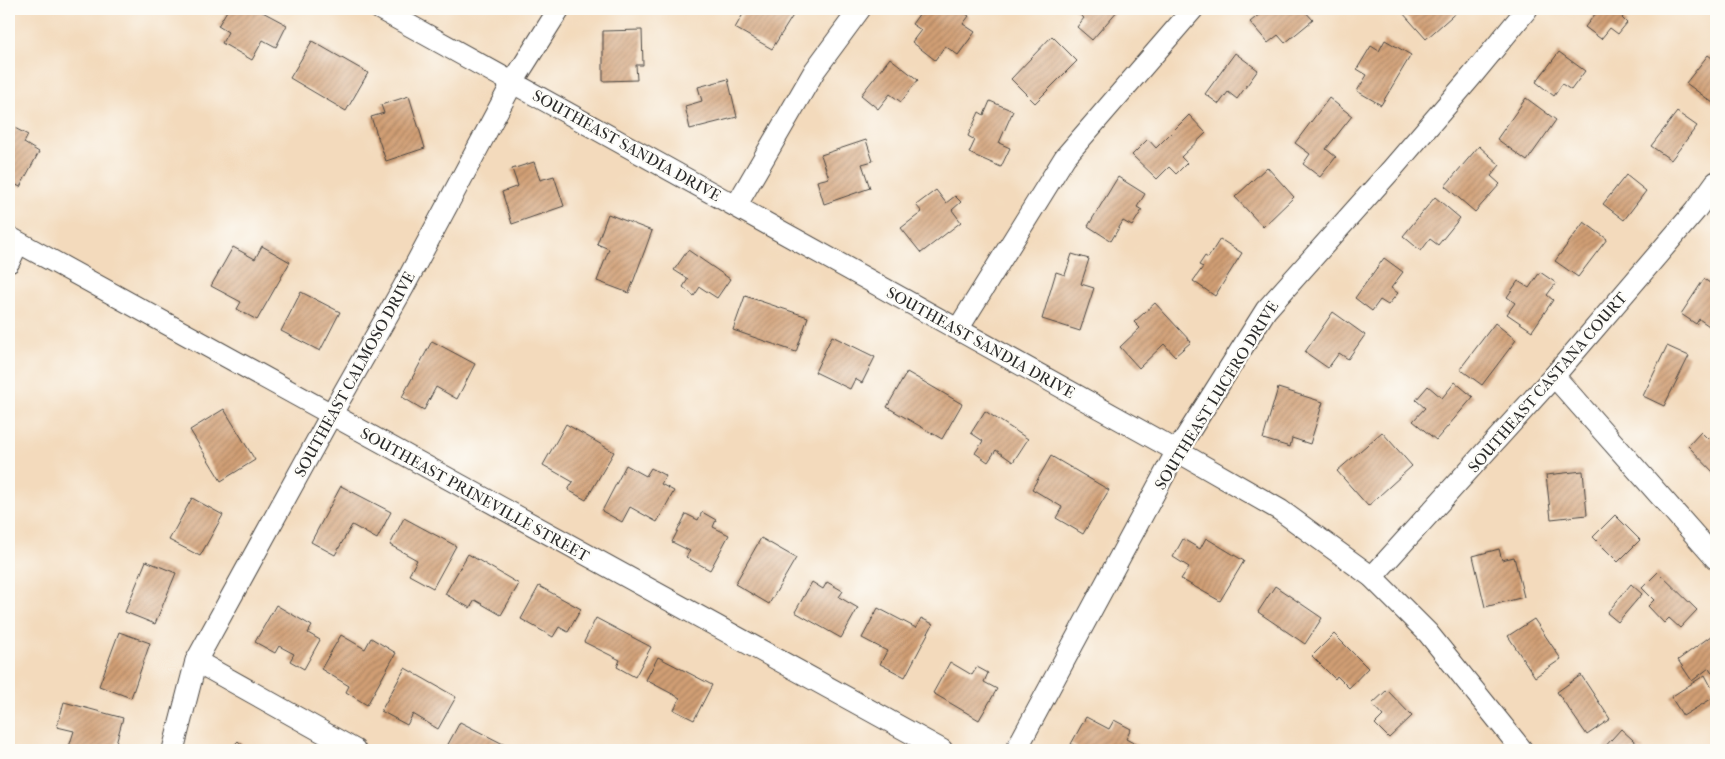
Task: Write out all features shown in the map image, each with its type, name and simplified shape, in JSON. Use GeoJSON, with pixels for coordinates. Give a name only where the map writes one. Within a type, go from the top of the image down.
{"type":"FeatureCollection","features":[{"type":"Feature","properties":{"kind":"street","name":"SOUTHEAST SANDIA DRIVE"},"geometry":{"type":"LineString","coordinates":[[380,9],[958,329],[1280,510],[1372,577],[1428,633],[1522,750]]}},
{"type":"Feature","properties":{"kind":"street","name":"SOUTHEAST CALMOSO DRIVE"},"geometry":{"type":"LineString","coordinates":[[173,750],[196,661],[403,288],[513,82],[559,9]]}},
{"type":"Feature","properties":{"kind":"street"},"geometry":{"type":"LineString","coordinates":[[736,206],[816,70],[860,9]]}},
{"type":"Feature","properties":{"kind":"street"},"geometry":{"type":"LineString","coordinates":[[958,329],[1065,157],[1193,9]]}},
{"type":"Feature","properties":{"kind":"street","name":"SOUTHEAST LUCERO DRIVE"},"geometry":{"type":"LineString","coordinates":[[1016,750],[1177,451],[1266,310],[1404,155],[1527,9]]}},
{"type":"Feature","properties":{"kind":"street","name":"SOUTHEAST CASTANA COURT"},"geometry":{"type":"LineString","coordinates":[[1372,577],[1554,376],[1695,212],[1716,182]]}},
{"type":"Feature","properties":{"kind":"street"},"geometry":{"type":"LineString","coordinates":[[9,262],[14,240]]}},
{"type":"Feature","properties":{"kind":"street","name":"SOUTHEAST PRINEVILLE STREET"},"geometry":{"type":"LineString","coordinates":[[14,240],[942,750]]}},
{"type":"Feature","properties":{"kind":"street"},"geometry":{"type":"LineString","coordinates":[[1554,376],[1716,560]]}},
{"type":"Feature","properties":{"kind":"street"},"geometry":{"type":"LineString","coordinates":[[196,661],[355,750]]}},
{"type":"Feature","properties":{"kind":"building"},"geometry":{"type":"Polygon","coordinates":[[[228,9],[257,9],[287,25],[276,47],[263,40],[252,60],[222,43],[228,32],[218,26],[228,9]]]}},
{"type":"Feature","properties":{"kind":"building"},"geometry":{"type":"Polygon","coordinates":[[[746,9],[797,9],[772,49],[735,28],[746,9]]]}},
{"type":"Feature","properties":{"kind":"building"},"geometry":{"type":"Polygon","coordinates":[[[923,9],[933,9],[936,11],[938,9],[959,9],[969,16],[963,24],[975,32],[958,55],[945,46],[935,60],[912,42],[921,30],[912,24],[923,9]]]}},
{"type":"Feature","properties":{"kind":"building"},"geometry":{"type":"Polygon","coordinates":[[[1073,9],[1119,9],[1092,40],[1077,27],[1084,18],[1073,9]]]}},
{"type":"Feature","properties":{"kind":"building"},"geometry":{"type":"Polygon","coordinates":[[[1266,9],[1303,9],[1313,20],[1285,43],[1278,35],[1268,43],[1250,22],[1266,9]]]}},
{"type":"Feature","properties":{"kind":"building"},"geometry":{"type":"Polygon","coordinates":[[[1406,9],[1460,9],[1426,39],[1402,12],[1406,9]]]}},
{"type":"Feature","properties":{"kind":"building"},"geometry":{"type":"Polygon","coordinates":[[[1599,9],[1629,9],[1622,18],[1627,23],[1618,34],[1610,28],[1601,39],[1585,27],[1599,9]]]}},
{"type":"Feature","properties":{"kind":"building"},"geometry":{"type":"Polygon","coordinates":[[[642,30],[643,65],[636,65],[637,80],[603,81],[603,31],[642,30]]]}},
{"type":"Feature","properties":{"kind":"building"},"geometry":{"type":"Polygon","coordinates":[[[1052,36],[1077,61],[1035,103],[1011,79],[1052,36]]]}},
{"type":"Feature","properties":{"kind":"building"},"geometry":{"type":"Polygon","coordinates":[[[1385,40],[1411,55],[1381,105],[1357,91],[1367,75],[1357,69],[1371,46],[1379,51],[1385,40]]]}},
{"type":"Feature","properties":{"kind":"building"},"geometry":{"type":"Polygon","coordinates":[[[312,41],[368,73],[346,111],[290,78],[312,41]]]}},
{"type":"Feature","properties":{"kind":"building"},"geometry":{"type":"Polygon","coordinates":[[[1559,52],[1585,71],[1571,90],[1562,84],[1554,96],[1536,82],[1559,52]]]}},
{"type":"Feature","properties":{"kind":"building"},"geometry":{"type":"Polygon","coordinates":[[[1235,53],[1258,70],[1237,99],[1228,92],[1219,104],[1205,94],[1235,53]]]}},
{"type":"Feature","properties":{"kind":"building"},"geometry":{"type":"Polygon","coordinates":[[[1708,55],[1716,61],[1716,99],[1713,103],[1686,83],[1708,55]]]}},
{"type":"Feature","properties":{"kind":"building"},"geometry":{"type":"Polygon","coordinates":[[[890,58],[918,80],[901,102],[890,94],[878,109],[861,95],[890,58]]]}},
{"type":"Feature","properties":{"kind":"building"},"geometry":{"type":"Polygon","coordinates":[[[728,79],[737,117],[690,129],[685,106],[702,101],[698,87],[728,79]]]}},
{"type":"Feature","properties":{"kind":"building"},"geometry":{"type":"Polygon","coordinates":[[[409,96],[425,148],[386,161],[371,117],[384,113],[381,105],[409,96]]]}},
{"type":"Feature","properties":{"kind":"building"},"geometry":{"type":"Polygon","coordinates":[[[1329,98],[1352,116],[1326,149],[1336,157],[1320,177],[1303,164],[1310,154],[1295,143],[1329,98]]]}},
{"type":"Feature","properties":{"kind":"building"},"geometry":{"type":"Polygon","coordinates":[[[1526,98],[1556,120],[1527,161],[1497,139],[1526,98]]]}},
{"type":"Feature","properties":{"kind":"building"},"geometry":{"type":"Polygon","coordinates":[[[990,101],[1013,111],[999,143],[1010,148],[1001,167],[969,153],[975,140],[968,136],[979,112],[984,115],[990,101]]]}},
{"type":"Feature","properties":{"kind":"building"},"geometry":{"type":"Polygon","coordinates":[[[1677,112],[1697,126],[1671,160],[1651,146],[1677,112]]]}},
{"type":"Feature","properties":{"kind":"building"},"geometry":{"type":"Polygon","coordinates":[[[1189,115],[1206,133],[1181,157],[1187,163],[1176,174],[1169,167],[1157,179],[1132,155],[1148,139],[1156,148],[1189,115]]]}},
{"type":"Feature","properties":{"kind":"building"},"geometry":{"type":"Polygon","coordinates":[[[9,125],[28,135],[24,143],[39,152],[20,187],[9,181],[9,125]]]}},
{"type":"Feature","properties":{"kind":"building"},"geometry":{"type":"Polygon","coordinates":[[[866,140],[873,161],[862,164],[870,188],[824,204],[817,181],[829,178],[821,155],[866,140]]]}},
{"type":"Feature","properties":{"kind":"building"},"geometry":{"type":"Polygon","coordinates":[[[1479,146],[1500,165],[1491,176],[1500,184],[1475,212],[1445,186],[1479,146]]]}},
{"type":"Feature","properties":{"kind":"building"},"geometry":{"type":"Polygon","coordinates":[[[534,162],[540,180],[554,176],[564,206],[512,224],[502,192],[518,186],[512,169],[534,162]]]}},
{"type":"Feature","properties":{"kind":"building"},"geometry":{"type":"Polygon","coordinates":[[[1267,167],[1294,197],[1263,227],[1235,197],[1267,167]]]}},
{"type":"Feature","properties":{"kind":"building"},"geometry":{"type":"Polygon","coordinates":[[[1626,175],[1646,191],[1624,220],[1603,204],[1626,175]]]}},
{"type":"Feature","properties":{"kind":"building"},"geometry":{"type":"Polygon","coordinates":[[[1118,177],[1145,194],[1137,207],[1142,210],[1132,226],[1123,221],[1111,241],[1088,226],[1118,177]]]}},
{"type":"Feature","properties":{"kind":"building"},"geometry":{"type":"Polygon","coordinates":[[[936,190],[946,203],[955,196],[961,202],[952,210],[961,222],[921,253],[901,228],[922,212],[916,205],[936,190]]]}},
{"type":"Feature","properties":{"kind":"building"},"geometry":{"type":"Polygon","coordinates":[[[1435,197],[1460,218],[1438,245],[1430,239],[1421,251],[1403,236],[1435,197]]]}},
{"type":"Feature","properties":{"kind":"building"},"geometry":{"type":"Polygon","coordinates":[[[608,214],[652,231],[629,293],[597,281],[609,249],[597,244],[608,214]]]}},
{"type":"Feature","properties":{"kind":"building"},"geometry":{"type":"Polygon","coordinates":[[[1584,222],[1607,239],[1578,277],[1555,261],[1584,222]]]}},
{"type":"Feature","properties":{"kind":"building"},"geometry":{"type":"Polygon","coordinates":[[[1220,239],[1242,253],[1215,296],[1193,281],[1203,267],[1199,265],[1205,256],[1208,258],[1220,239]]]}},
{"type":"Feature","properties":{"kind":"building"},"geometry":{"type":"Polygon","coordinates":[[[262,246],[290,262],[257,320],[237,309],[241,302],[211,286],[233,247],[255,259],[262,246]]]}},
{"type":"Feature","properties":{"kind":"building"},"geometry":{"type":"Polygon","coordinates":[[[688,250],[730,279],[717,298],[700,287],[694,296],[683,287],[688,279],[674,270],[688,250]]]}},
{"type":"Feature","properties":{"kind":"building"},"geometry":{"type":"Polygon","coordinates":[[[1072,254],[1089,259],[1081,284],[1094,288],[1080,331],[1042,319],[1056,272],[1065,275],[1072,254]]]}},
{"type":"Feature","properties":{"kind":"building"},"geometry":{"type":"Polygon","coordinates":[[[1384,258],[1403,272],[1391,288],[1398,293],[1388,305],[1380,300],[1372,311],[1355,298],[1384,258]]]}},
{"type":"Feature","properties":{"kind":"building"},"geometry":{"type":"Polygon","coordinates":[[[1540,272],[1556,283],[1547,295],[1553,300],[1532,331],[1507,314],[1515,303],[1507,297],[1518,281],[1529,288],[1540,272]]]}},
{"type":"Feature","properties":{"kind":"building"},"geometry":{"type":"Polygon","coordinates":[[[1704,279],[1716,287],[1715,330],[1699,319],[1696,324],[1681,314],[1704,279]]]}},
{"type":"Feature","properties":{"kind":"building"},"geometry":{"type":"Polygon","coordinates":[[[301,292],[340,312],[320,351],[281,331],[301,292]]]}},
{"type":"Feature","properties":{"kind":"building"},"geometry":{"type":"Polygon","coordinates":[[[745,296],[808,317],[796,352],[733,330],[745,296]]]}},
{"type":"Feature","properties":{"kind":"building"},"geometry":{"type":"Polygon","coordinates":[[[1155,303],[1191,342],[1175,356],[1164,344],[1139,368],[1120,347],[1140,328],[1134,322],[1155,303]]]}},
{"type":"Feature","properties":{"kind":"building"},"geometry":{"type":"Polygon","coordinates":[[[1333,312],[1365,335],[1348,359],[1339,353],[1328,368],[1305,352],[1333,312]]]}},
{"type":"Feature","properties":{"kind":"building"},"geometry":{"type":"Polygon","coordinates":[[[1495,323],[1516,340],[1482,385],[1460,369],[1495,323]]]}},
{"type":"Feature","properties":{"kind":"building"},"geometry":{"type":"Polygon","coordinates":[[[832,336],[875,357],[862,383],[855,379],[850,389],[815,372],[832,336]]]}},
{"type":"Feature","properties":{"kind":"building"},"geometry":{"type":"Polygon","coordinates":[[[432,341],[475,364],[457,399],[436,387],[424,410],[402,397],[432,341]]]}},
{"type":"Feature","properties":{"kind":"building"},"geometry":{"type":"Polygon","coordinates":[[[1667,346],[1689,356],[1664,406],[1643,396],[1667,346]]]}},
{"type":"Feature","properties":{"kind":"building"},"geometry":{"type":"Polygon","coordinates":[[[907,372],[962,404],[942,439],[887,407],[907,372]]]}},
{"type":"Feature","properties":{"kind":"building"},"geometry":{"type":"Polygon","coordinates":[[[1455,382],[1473,397],[1436,440],[1413,421],[1425,408],[1416,400],[1428,386],[1442,398],[1455,382]]]}},
{"type":"Feature","properties":{"kind":"building"},"geometry":{"type":"Polygon","coordinates":[[[1278,388],[1323,402],[1310,444],[1292,438],[1290,447],[1263,439],[1278,388]]]}},
{"type":"Feature","properties":{"kind":"building"},"geometry":{"type":"Polygon","coordinates":[[[224,409],[255,460],[221,481],[190,430],[224,409]]]}},
{"type":"Feature","properties":{"kind":"building"},"geometry":{"type":"Polygon","coordinates":[[[985,411],[1028,439],[1013,462],[996,450],[988,462],[975,453],[983,441],[971,433],[985,411]]]}},
{"type":"Feature","properties":{"kind":"building"},"geometry":{"type":"Polygon","coordinates":[[[566,424],[614,452],[586,500],[568,490],[573,482],[543,465],[566,424]]]}},
{"type":"Feature","properties":{"kind":"building"},"geometry":{"type":"Polygon","coordinates":[[[1382,432],[1412,466],[1368,506],[1337,471],[1382,432]]]}},
{"type":"Feature","properties":{"kind":"building"},"geometry":{"type":"Polygon","coordinates":[[[1701,432],[1708,439],[1716,432],[1716,475],[1688,446],[1701,432]]]}},
{"type":"Feature","properties":{"kind":"building"},"geometry":{"type":"Polygon","coordinates":[[[1051,456],[1109,490],[1083,534],[1056,518],[1062,507],[1032,489],[1051,456]]]}},
{"type":"Feature","properties":{"kind":"building"},"geometry":{"type":"Polygon","coordinates":[[[626,465],[646,476],[651,468],[666,476],[661,484],[674,491],[657,522],[630,507],[622,522],[602,511],[626,465]]]}},
{"type":"Feature","properties":{"kind":"building"},"geometry":{"type":"Polygon","coordinates":[[[1583,471],[1587,515],[1551,519],[1546,475],[1583,471]]]}},
{"type":"Feature","properties":{"kind":"building"},"geometry":{"type":"Polygon","coordinates":[[[341,486],[391,512],[377,539],[352,525],[335,555],[311,542],[341,486]]]}},
{"type":"Feature","properties":{"kind":"building"},"geometry":{"type":"Polygon","coordinates":[[[192,498],[223,515],[200,556],[169,540],[192,498]]]}},
{"type":"Feature","properties":{"kind":"building"},"geometry":{"type":"Polygon","coordinates":[[[702,512],[716,520],[713,527],[729,535],[710,570],[686,557],[690,551],[672,542],[686,514],[698,520],[702,512]]]}},
{"type":"Feature","properties":{"kind":"building"},"geometry":{"type":"Polygon","coordinates":[[[1615,515],[1640,540],[1618,562],[1593,537],[1615,515]]]}},
{"type":"Feature","properties":{"kind":"building"},"geometry":{"type":"Polygon","coordinates":[[[404,518],[456,546],[433,588],[409,575],[417,560],[390,545],[404,518]]]}},
{"type":"Feature","properties":{"kind":"building"},"geometry":{"type":"Polygon","coordinates":[[[761,538],[796,558],[769,604],[735,584],[761,538]]]}},
{"type":"Feature","properties":{"kind":"building"},"geometry":{"type":"Polygon","coordinates":[[[1206,538],[1244,561],[1220,601],[1181,579],[1189,567],[1173,557],[1183,539],[1200,549],[1206,538]]]}},
{"type":"Feature","properties":{"kind":"building"},"geometry":{"type":"Polygon","coordinates":[[[1499,549],[1502,560],[1514,557],[1524,597],[1485,607],[1473,556],[1499,549]]]}},
{"type":"Feature","properties":{"kind":"building"},"geometry":{"type":"Polygon","coordinates":[[[468,554],[519,584],[501,615],[475,600],[470,608],[445,594],[468,554]]]}},
{"type":"Feature","properties":{"kind":"building"},"geometry":{"type":"Polygon","coordinates":[[[146,561],[176,573],[155,624],[125,612],[146,561]]]}},
{"type":"Feature","properties":{"kind":"building"},"geometry":{"type":"Polygon","coordinates":[[[1658,572],[1697,610],[1680,628],[1669,618],[1664,623],[1648,606],[1654,600],[1642,588],[1658,572]]]}},
{"type":"Feature","properties":{"kind":"building"},"geometry":{"type":"Polygon","coordinates":[[[812,582],[823,589],[827,582],[843,591],[839,597],[858,608],[841,638],[795,612],[812,582]]]}},
{"type":"Feature","properties":{"kind":"building"},"geometry":{"type":"Polygon","coordinates":[[[1631,584],[1642,594],[1618,622],[1607,613],[1631,584]]]}},
{"type":"Feature","properties":{"kind":"building"},"geometry":{"type":"Polygon","coordinates":[[[539,586],[581,609],[568,632],[559,627],[553,637],[521,619],[539,586]]]}},
{"type":"Feature","properties":{"kind":"building"},"geometry":{"type":"Polygon","coordinates":[[[1275,586],[1322,618],[1305,644],[1258,612],[1275,586]]]}},
{"type":"Feature","properties":{"kind":"building"},"geometry":{"type":"Polygon","coordinates":[[[276,605],[312,626],[308,633],[320,640],[304,669],[290,661],[294,654],[279,646],[275,653],[255,642],[276,605]]]}},
{"type":"Feature","properties":{"kind":"building"},"geometry":{"type":"Polygon","coordinates":[[[878,608],[916,628],[921,618],[933,624],[905,677],[880,664],[887,651],[862,638],[878,608]]]}},
{"type":"Feature","properties":{"kind":"building"},"geometry":{"type":"Polygon","coordinates":[[[596,618],[651,647],[635,677],[617,667],[620,660],[584,642],[596,618]]]}},
{"type":"Feature","properties":{"kind":"building"},"geometry":{"type":"Polygon","coordinates":[[[1534,619],[1561,659],[1535,677],[1508,636],[1534,619]]]}},
{"type":"Feature","properties":{"kind":"building"},"geometry":{"type":"Polygon","coordinates":[[[119,632],[150,643],[131,698],[99,686],[119,632]]]}},
{"type":"Feature","properties":{"kind":"building"},"geometry":{"type":"Polygon","coordinates":[[[1715,633],[1716,678],[1709,668],[1692,681],[1678,660],[1715,633]]]}},
{"type":"Feature","properties":{"kind":"building"},"geometry":{"type":"Polygon","coordinates":[[[1334,634],[1368,668],[1349,688],[1337,676],[1335,679],[1312,656],[1334,634]]]}},
{"type":"Feature","properties":{"kind":"building"},"geometry":{"type":"Polygon","coordinates":[[[341,635],[365,649],[371,638],[396,653],[367,705],[346,692],[349,686],[321,669],[341,635]]]}},
{"type":"Feature","properties":{"kind":"building"},"geometry":{"type":"Polygon","coordinates":[[[658,657],[712,685],[694,720],[674,710],[680,698],[646,680],[658,657]]]}},
{"type":"Feature","properties":{"kind":"building"},"geometry":{"type":"Polygon","coordinates":[[[950,662],[972,675],[977,667],[988,673],[984,682],[997,689],[979,720],[933,693],[950,662]]]}},
{"type":"Feature","properties":{"kind":"building"},"geometry":{"type":"Polygon","coordinates":[[[405,668],[456,697],[438,729],[413,714],[407,725],[381,711],[405,668]]]}},
{"type":"Feature","properties":{"kind":"building"},"geometry":{"type":"Polygon","coordinates":[[[1581,675],[1610,719],[1587,735],[1557,692],[1581,675]]]}},
{"type":"Feature","properties":{"kind":"building"},"geometry":{"type":"Polygon","coordinates":[[[1705,675],[1716,696],[1683,716],[1671,697],[1705,675]]]}},
{"type":"Feature","properties":{"kind":"building"},"geometry":{"type":"Polygon","coordinates":[[[1387,690],[1412,716],[1389,738],[1375,724],[1383,716],[1372,704],[1387,690]]]}},
{"type":"Feature","properties":{"kind":"building"},"geometry":{"type":"Polygon","coordinates":[[[64,702],[123,718],[114,750],[68,750],[74,731],[57,727],[64,702]]]}},
{"type":"Feature","properties":{"kind":"building"},"geometry":{"type":"Polygon","coordinates":[[[1086,717],[1109,729],[1114,720],[1131,729],[1126,739],[1137,745],[1135,750],[1083,750],[1071,744],[1086,717]]]}},
{"type":"Feature","properties":{"kind":"building"},"geometry":{"type":"Polygon","coordinates":[[[460,722],[509,747],[507,750],[450,750],[446,748],[460,722]]]}},
{"type":"Feature","properties":{"kind":"building"},"geometry":{"type":"Polygon","coordinates":[[[1621,729],[1644,750],[1602,750],[1621,729]]]}},
{"type":"Feature","properties":{"kind":"building"},"geometry":{"type":"Polygon","coordinates":[[[238,741],[248,750],[229,750],[238,741]]]}}]}
